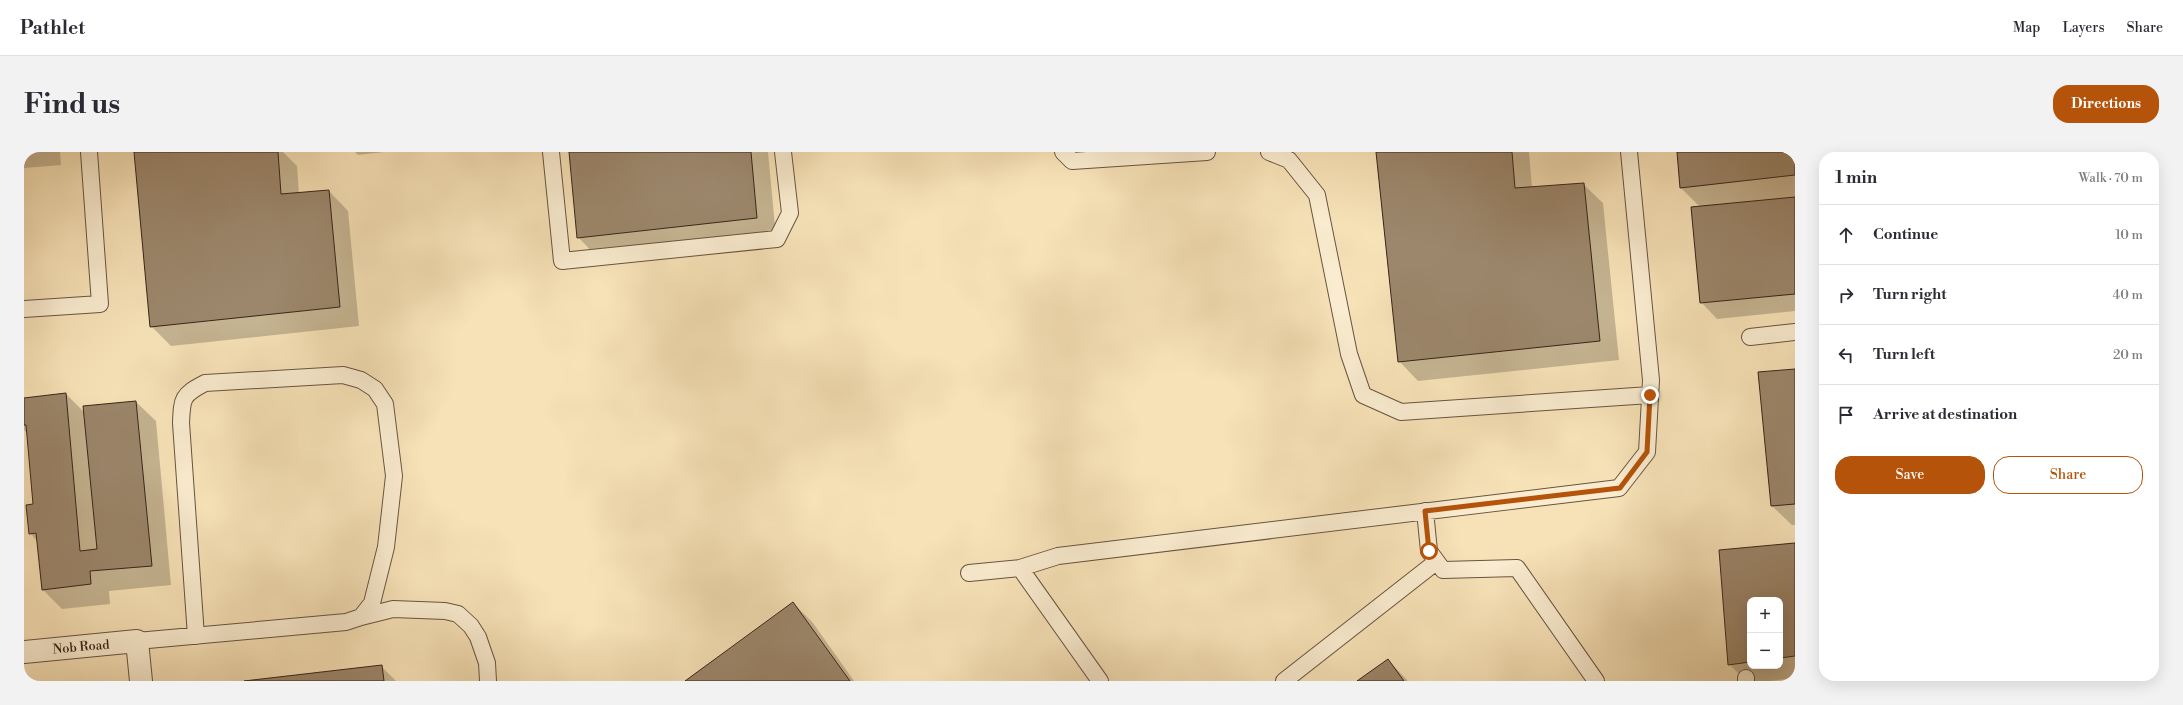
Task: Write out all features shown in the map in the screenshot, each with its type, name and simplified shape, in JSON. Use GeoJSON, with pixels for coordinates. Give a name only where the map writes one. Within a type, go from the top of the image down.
{"type":"FeatureCollection","features":[{"type":"Feature","properties":{"kind":"street","name":"Nob Road"},"geometry":{"type":"LineString","coordinates":[[24,652],[137,641]]}},
{"type":"Feature","properties":{"kind":"street"},"geometry":{"type":"LineString","coordinates":[[137,641],[141,681]]}},
{"type":"Feature","properties":{"kind":"lane"},"geometry":{"type":"LineString","coordinates":[[24,309],[100,304],[89,152]]}},
{"type":"Feature","properties":{"kind":"lane"},"geometry":{"type":"LineString","coordinates":[[550,152],[562,261],[777,239],[790,213],[783,152]]}},
{"type":"Feature","properties":{"kind":"lane"},"geometry":{"type":"LineString","coordinates":[[1063,152],[1072,161],[1207,152]]}},
{"type":"Feature","properties":{"kind":"lane"},"geometry":{"type":"LineString","coordinates":[[1269,152],[1289,160],[1317,195],[1349,354],[1363,395],[1401,412],[1650,395]]}},
{"type":"Feature","properties":{"kind":"lane"},"geometry":{"type":"LineString","coordinates":[[969,573],[1020,568],[1058,556],[1620,488],[1647,452],[1651,380],[1629,152]]}},
{"type":"Feature","properties":{"kind":"lane"},"geometry":{"type":"LineString","coordinates":[[1750,337],[1795,332]]}},
{"type":"Feature","properties":{"kind":"lane"},"geometry":{"type":"LineString","coordinates":[[196,636],[181,405],[187,393],[205,383],[343,375],[361,380],[375,389],[385,404],[394,476],[386,547],[372,603],[361,617]]}},
{"type":"Feature","properties":{"kind":"lane"},"geometry":{"type":"LineString","coordinates":[[1425,511],[1429,551],[1443,570],[1517,568],[1596,681]]}},
{"type":"Feature","properties":{"kind":"lane"},"geometry":{"type":"LineString","coordinates":[[1284,681],[1436,562]]}},
{"type":"Feature","properties":{"kind":"lane"},"geometry":{"type":"LineString","coordinates":[[1020,568],[1100,681]]}},
{"type":"Feature","properties":{"kind":"lane"},"geometry":{"type":"LineString","coordinates":[[137,641],[346,622],[393,609],[445,611],[458,614],[471,626],[478,637],[487,663],[488,681]]}},
{"type":"Feature","properties":{"kind":"building"},"geometry":{"type":"Polygon","coordinates":[[[134,152],[278,152],[281,194],[329,190],[340,307],[150,327],[134,152]]]}},
{"type":"Feature","properties":{"kind":"building"},"geometry":{"type":"Polygon","coordinates":[[[569,152],[751,152],[757,218],[577,238],[569,152]]]}},
{"type":"Feature","properties":{"kind":"building"},"geometry":{"type":"Polygon","coordinates":[[[1376,152],[1512,152],[1515,188],[1584,183],[1600,341],[1398,362],[1376,152]]]}},
{"type":"Feature","properties":{"kind":"building"},"geometry":{"type":"Polygon","coordinates":[[[1677,152],[1795,152],[1795,175],[1680,188],[1677,152]]]}},
{"type":"Feature","properties":{"kind":"building"},"geometry":{"type":"Polygon","coordinates":[[[1795,197],[1795,294],[1700,303],[1691,207],[1795,197]]]}},
{"type":"Feature","properties":{"kind":"building"},"geometry":{"type":"Polygon","coordinates":[[[1795,369],[1795,504],[1771,506],[1758,372],[1795,369]]]}},
{"type":"Feature","properties":{"kind":"building"},"geometry":{"type":"Polygon","coordinates":[[[66,393],[80,551],[97,549],[83,406],[136,401],[152,566],[90,571],[91,584],[42,590],[36,533],[29,534],[26,505],[33,504],[26,425],[24,425],[24,398],[66,393]]]}},
{"type":"Feature","properties":{"kind":"building"},"geometry":{"type":"Polygon","coordinates":[[[1795,543],[1795,656],[1783,658],[1783,597],[1747,597],[1747,662],[1728,665],[1719,550],[1795,543]]]}},
{"type":"Feature","properties":{"kind":"building"},"geometry":{"type":"Polygon","coordinates":[[[793,602],[850,681],[685,681],[793,602]]]}},
{"type":"Feature","properties":{"kind":"building"},"geometry":{"type":"Polygon","coordinates":[[[1388,659],[1404,681],[1357,681],[1388,659]]]}},
{"type":"Feature","properties":{"kind":"building"},"geometry":{"type":"Polygon","coordinates":[[[382,665],[384,681],[244,681],[382,665]]]}},
{"type":"Feature","properties":{"kind":"route"},"geometry":{"type":"LineString","coordinates":[[1429,551],[1425,511],[1620,488],[1647,452],[1650,395]]}}]}
